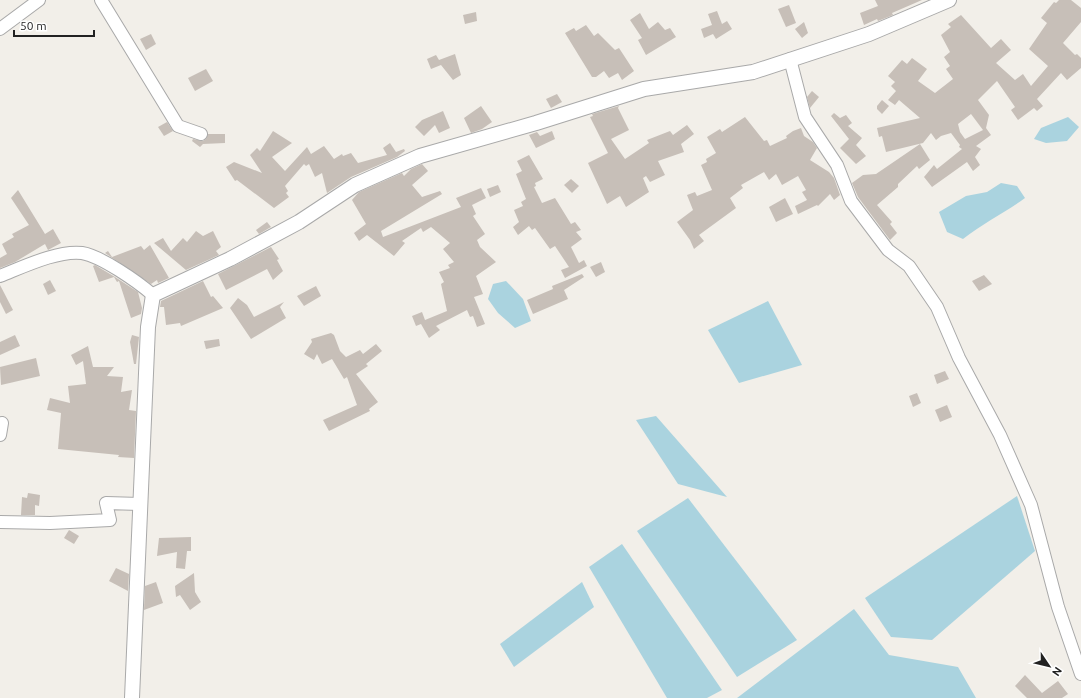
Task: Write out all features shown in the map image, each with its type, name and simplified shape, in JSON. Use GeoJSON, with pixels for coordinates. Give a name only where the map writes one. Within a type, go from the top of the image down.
{"type":"FeatureCollection","features":[{"type":"Feature","properties":{"kind":"street"},"geometry":{"type":"LineString","coordinates":[[0,29],[39,0]]}},
{"type":"Feature","properties":{"kind":"street"},"geometry":{"type":"LineString","coordinates":[[101,0],[178,126],[201,134]]}},
{"type":"Feature","properties":{"kind":"street"},"geometry":{"type":"LineString","coordinates":[[153,295],[230,259],[299,222],[355,186],[420,156],[536,124],[644,89],[753,72],[869,34],[949,0]]}},
{"type":"Feature","properties":{"kind":"street"},"geometry":{"type":"LineString","coordinates":[[790,59],[805,117],[837,165],[851,201],[888,250],[909,266],[937,307],[959,358],[1000,436],[1031,505],[1058,607],[1081,674]]}},
{"type":"Feature","properties":{"kind":"street"},"geometry":{"type":"LineString","coordinates":[[0,276],[53,257],[82,253],[108,264],[140,284],[153,295]]}},
{"type":"Feature","properties":{"kind":"street"},"geometry":{"type":"LineString","coordinates":[[132,698],[148,327],[153,295]]}},
{"type":"Feature","properties":{"kind":"street"},"geometry":{"type":"LineString","coordinates":[[0,436],[2,423]]}},
{"type":"Feature","properties":{"kind":"street"},"geometry":{"type":"LineString","coordinates":[[0,522],[50,523],[110,520],[106,502],[140,504]]}},
{"type":"Feature","properties":{"kind":"water"},"geometry":{"type":"Polygon","coordinates":[[[1068,117],[1079,127],[1067,141],[1046,143],[1034,139],[1041,128],[1068,117]]]}},
{"type":"Feature","properties":{"kind":"water"},"geometry":{"type":"Polygon","coordinates":[[[1001,183],[1017,186],[1025,198],[963,239],[947,232],[939,212],[966,196],[987,192],[1001,183]]]}},
{"type":"Feature","properties":{"kind":"water"},"geometry":{"type":"Polygon","coordinates":[[[506,281],[523,299],[531,321],[515,328],[498,313],[488,299],[493,284],[506,281]]]}},
{"type":"Feature","properties":{"kind":"water"},"geometry":{"type":"Polygon","coordinates":[[[768,301],[802,365],[739,383],[708,330],[768,301]]]}},
{"type":"Feature","properties":{"kind":"water"},"geometry":{"type":"Polygon","coordinates":[[[656,416],[727,497],[678,484],[636,420],[656,416]]]}},
{"type":"Feature","properties":{"kind":"water"},"geometry":{"type":"Polygon","coordinates":[[[1017,496],[1035,551],[932,640],[891,637],[865,598],[1017,496]]]}},
{"type":"Feature","properties":{"kind":"water"},"geometry":{"type":"Polygon","coordinates":[[[688,498],[797,640],[737,677],[637,531],[688,498]]]}},
{"type":"Feature","properties":{"kind":"water"},"geometry":{"type":"Polygon","coordinates":[[[622,544],[722,690],[707,698],[667,698],[589,567],[622,544]]]}},
{"type":"Feature","properties":{"kind":"water"},"geometry":{"type":"Polygon","coordinates":[[[582,582],[594,607],[514,667],[500,644],[582,582]]]}},
{"type":"Feature","properties":{"kind":"water"},"geometry":{"type":"Polygon","coordinates":[[[854,609],[889,655],[958,667],[976,698],[737,698],[854,609]]]}},
{"type":"Feature","properties":{"kind":"building"},"geometry":{"type":"Polygon","coordinates":[[[875,0],[922,0],[892,13],[893,15],[878,21],[877,19],[864,25],[860,13],[878,6],[875,0]]]}},
{"type":"Feature","properties":{"kind":"building"},"geometry":{"type":"Polygon","coordinates":[[[1059,0],[1071,0],[1081,8],[1081,22],[1063,43],[1075,55],[1077,54],[1081,58],[1081,68],[1067,80],[1061,73],[1037,99],[1043,106],[1037,111],[1034,108],[1018,120],[1011,110],[1015,107],[997,81],[978,100],[989,115],[986,128],[991,135],[976,146],[981,149],[975,157],[980,165],[973,171],[967,162],[932,187],[924,177],[934,165],[937,169],[962,149],[959,147],[960,145],[951,133],[941,136],[936,140],[931,133],[923,143],[886,152],[882,136],[879,137],[877,128],[920,118],[899,100],[895,105],[888,100],[896,91],[891,86],[895,82],[888,76],[902,60],[907,64],[912,58],[927,69],[918,81],[935,93],[953,79],[946,69],[950,66],[944,57],[950,52],[941,35],[951,27],[948,24],[961,15],[991,48],[1001,39],[1011,50],[996,63],[1015,80],[1023,74],[1031,86],[1048,66],[1029,49],[1047,23],[1041,18],[1054,2],[1056,3],[1059,0]],[[971,114],[958,124],[960,132],[965,139],[983,130],[971,114]]]}},
{"type":"Feature","properties":{"kind":"building"},"geometry":{"type":"Polygon","coordinates":[[[789,5],[796,23],[786,27],[778,9],[789,5]]]}},
{"type":"Feature","properties":{"kind":"building"},"geometry":{"type":"Polygon","coordinates":[[[717,11],[722,24],[727,21],[732,29],[716,39],[713,34],[704,38],[701,29],[712,25],[708,14],[717,11]]]}},
{"type":"Feature","properties":{"kind":"building"},"geometry":{"type":"Polygon","coordinates":[[[476,12],[477,21],[465,24],[463,15],[476,12]]]}},
{"type":"Feature","properties":{"kind":"building"},"geometry":{"type":"Polygon","coordinates":[[[640,13],[649,29],[658,22],[665,30],[670,28],[676,37],[646,55],[638,40],[642,38],[630,20],[640,13]]]}},
{"type":"Feature","properties":{"kind":"building"},"geometry":{"type":"Polygon","coordinates":[[[804,22],[808,33],[802,38],[795,29],[804,22]]]}},
{"type":"Feature","properties":{"kind":"building"},"geometry":{"type":"Polygon","coordinates":[[[586,25],[594,36],[598,33],[615,50],[619,48],[634,71],[622,80],[618,73],[609,78],[604,71],[596,77],[592,77],[565,33],[574,28],[576,31],[586,25]]]}},
{"type":"Feature","properties":{"kind":"building"},"geometry":{"type":"Polygon","coordinates":[[[151,34],[156,44],[146,50],[140,39],[151,34]]]}},
{"type":"Feature","properties":{"kind":"building"},"geometry":{"type":"Polygon","coordinates":[[[455,54],[461,75],[453,80],[441,65],[431,69],[427,59],[436,55],[439,60],[455,54]]]}},
{"type":"Feature","properties":{"kind":"building"},"geometry":{"type":"Polygon","coordinates":[[[206,69],[213,81],[195,91],[188,78],[206,69]]]}},
{"type":"Feature","properties":{"kind":"building"},"geometry":{"type":"Polygon","coordinates":[[[812,91],[819,97],[810,108],[807,97],[812,91]]]}},
{"type":"Feature","properties":{"kind":"building"},"geometry":{"type":"Polygon","coordinates":[[[557,94],[562,102],[551,108],[546,99],[557,94]]]}},
{"type":"Feature","properties":{"kind":"building"},"geometry":{"type":"Polygon","coordinates":[[[882,100],[889,106],[882,114],[877,109],[877,106],[882,100]]]}},
{"type":"Feature","properties":{"kind":"building"},"geometry":{"type":"Polygon","coordinates":[[[481,106],[492,122],[482,129],[471,133],[464,118],[481,106]]]}},
{"type":"Feature","properties":{"kind":"building"},"geometry":{"type":"Polygon","coordinates":[[[619,106],[618,108],[629,130],[611,139],[625,159],[649,143],[647,140],[670,131],[673,135],[687,125],[694,134],[681,144],[684,152],[658,161],[665,175],[650,182],[646,176],[643,178],[649,192],[626,207],[620,196],[607,204],[588,163],[608,153],[590,117],[593,116],[592,114],[619,106]]]}},
{"type":"Feature","properties":{"kind":"building"},"geometry":{"type":"Polygon","coordinates":[[[443,111],[450,128],[439,133],[435,125],[424,136],[415,127],[422,120],[443,111]]]}},
{"type":"Feature","properties":{"kind":"building"},"geometry":{"type":"Polygon","coordinates":[[[834,113],[840,118],[846,115],[852,123],[848,126],[862,138],[856,145],[866,156],[856,164],[840,148],[849,139],[831,116],[834,113]]]}},
{"type":"Feature","properties":{"kind":"building"},"geometry":{"type":"Polygon","coordinates":[[[745,117],[764,141],[767,140],[770,146],[787,138],[786,136],[793,131],[801,128],[804,136],[813,142],[817,148],[810,160],[829,172],[834,178],[840,195],[834,200],[830,194],[818,206],[817,205],[798,214],[795,206],[807,200],[802,192],[806,190],[798,176],[782,185],[776,174],[769,180],[764,172],[741,185],[743,188],[730,198],[736,208],[699,235],[704,241],[694,249],[690,240],[677,222],[693,210],[687,195],[695,192],[697,196],[712,190],[701,165],[707,162],[706,159],[716,153],[707,137],[720,129],[722,132],[745,117]]]}},
{"type":"Feature","properties":{"kind":"building"},"geometry":{"type":"Polygon","coordinates":[[[167,122],[173,131],[164,136],[158,127],[167,122]]]}},
{"type":"Feature","properties":{"kind":"building"},"geometry":{"type":"Polygon","coordinates":[[[273,131],[292,143],[272,157],[285,171],[307,147],[311,154],[324,146],[334,159],[342,154],[343,156],[351,153],[358,163],[387,155],[383,148],[390,143],[396,152],[404,149],[405,151],[397,157],[351,177],[327,193],[322,173],[315,177],[309,164],[306,166],[304,164],[285,186],[288,191],[286,193],[289,197],[274,208],[237,180],[235,181],[226,167],[234,162],[262,173],[250,155],[257,148],[260,151],[273,131]]]}},
{"type":"Feature","properties":{"kind":"building"},"geometry":{"type":"Polygon","coordinates":[[[552,131],[555,139],[536,148],[529,135],[537,132],[540,136],[552,131]]]}},
{"type":"Feature","properties":{"kind":"building"},"geometry":{"type":"Polygon","coordinates":[[[208,134],[225,134],[225,143],[203,144],[200,147],[192,141],[193,139],[203,141],[206,139],[208,134]]]}},
{"type":"Feature","properties":{"kind":"building"},"geometry":{"type":"Polygon","coordinates":[[[920,144],[930,160],[919,169],[917,166],[898,184],[898,187],[877,205],[892,222],[890,224],[897,233],[890,240],[858,197],[852,183],[863,175],[876,174],[920,144]]]}},
{"type":"Feature","properties":{"kind":"building"},"geometry":{"type":"Polygon","coordinates":[[[529,155],[543,179],[535,183],[536,186],[534,187],[542,203],[555,198],[571,224],[575,222],[581,230],[576,232],[582,239],[571,247],[579,263],[584,260],[587,266],[565,278],[561,270],[569,267],[555,246],[550,249],[535,228],[532,230],[529,226],[518,235],[513,227],[519,222],[514,210],[523,206],[521,202],[526,199],[516,174],[522,171],[517,161],[529,155]]]}},
{"type":"Feature","properties":{"kind":"building"},"geometry":{"type":"Polygon","coordinates":[[[422,164],[428,171],[412,185],[422,197],[440,191],[442,194],[381,231],[383,237],[461,207],[456,198],[481,188],[486,198],[472,205],[476,214],[473,216],[485,234],[477,240],[480,247],[496,262],[476,276],[483,294],[474,297],[485,324],[477,327],[473,316],[470,317],[467,310],[436,326],[440,330],[429,338],[421,324],[416,326],[412,316],[422,312],[425,320],[447,311],[441,284],[444,282],[439,272],[450,268],[448,265],[454,262],[443,249],[450,243],[431,227],[423,232],[421,228],[402,241],[405,243],[394,256],[367,235],[359,241],[354,233],[366,224],[352,200],[359,192],[402,173],[404,176],[411,169],[422,164]]]}},
{"type":"Feature","properties":{"kind":"building"},"geometry":{"type":"Polygon","coordinates":[[[571,179],[579,186],[572,193],[564,185],[571,179]]]}},
{"type":"Feature","properties":{"kind":"building"},"geometry":{"type":"Polygon","coordinates":[[[498,185],[501,192],[490,197],[487,189],[498,185]]]}},
{"type":"Feature","properties":{"kind":"building"},"geometry":{"type":"Polygon","coordinates":[[[18,190],[45,234],[53,229],[61,243],[48,250],[45,244],[15,262],[0,268],[0,258],[7,254],[2,244],[14,237],[12,234],[29,225],[11,198],[18,190]]]}},
{"type":"Feature","properties":{"kind":"building"},"geometry":{"type":"Polygon","coordinates":[[[785,198],[793,214],[776,222],[769,207],[785,198]]]}},
{"type":"Feature","properties":{"kind":"building"},"geometry":{"type":"Polygon","coordinates":[[[267,222],[271,227],[259,234],[256,230],[267,222]]]}},
{"type":"Feature","properties":{"kind":"building"},"geometry":{"type":"Polygon","coordinates":[[[196,231],[203,236],[213,231],[221,247],[216,251],[219,255],[186,270],[154,243],[163,238],[171,251],[183,238],[187,242],[196,231]]]}},
{"type":"Feature","properties":{"kind":"building"},"geometry":{"type":"Polygon","coordinates":[[[150,245],[169,278],[158,283],[157,280],[151,284],[105,253],[108,251],[112,257],[141,246],[144,250],[150,245]]]}},
{"type":"Feature","properties":{"kind":"building"},"geometry":{"type":"Polygon","coordinates":[[[271,247],[279,259],[277,260],[283,271],[273,280],[267,269],[226,290],[218,274],[271,247]]]}},
{"type":"Feature","properties":{"kind":"building"},"geometry":{"type":"Polygon","coordinates":[[[601,262],[605,272],[596,277],[590,267],[601,262]]]}},
{"type":"Feature","properties":{"kind":"building"},"geometry":{"type":"Polygon","coordinates":[[[95,265],[138,292],[142,308],[141,314],[131,318],[119,281],[117,282],[114,277],[99,282],[93,266],[95,265]]]}},
{"type":"Feature","properties":{"kind":"building"},"geometry":{"type":"Polygon","coordinates":[[[582,274],[584,277],[564,290],[568,299],[533,314],[527,300],[553,289],[552,286],[582,274]]]}},
{"type":"Feature","properties":{"kind":"building"},"geometry":{"type":"Polygon","coordinates":[[[984,275],[992,284],[979,291],[972,281],[984,275]]]}},
{"type":"Feature","properties":{"kind":"building"},"geometry":{"type":"Polygon","coordinates":[[[50,280],[56,291],[48,295],[43,284],[50,280]]]}},
{"type":"Feature","properties":{"kind":"building"},"geometry":{"type":"Polygon","coordinates":[[[203,281],[211,297],[213,296],[223,308],[181,326],[180,323],[166,325],[164,307],[160,307],[161,301],[203,281]]]}},
{"type":"Feature","properties":{"kind":"building"},"geometry":{"type":"Polygon","coordinates":[[[0,285],[13,310],[6,314],[0,302],[0,285]]]}},
{"type":"Feature","properties":{"kind":"building"},"geometry":{"type":"Polygon","coordinates":[[[316,286],[321,296],[304,306],[297,296],[316,286]]]}},
{"type":"Feature","properties":{"kind":"building"},"geometry":{"type":"Polygon","coordinates":[[[238,298],[247,305],[254,317],[284,302],[280,307],[286,318],[251,339],[230,308],[238,298]]]}},
{"type":"Feature","properties":{"kind":"building"},"geometry":{"type":"Polygon","coordinates":[[[331,333],[334,335],[340,351],[346,357],[360,350],[363,354],[376,344],[382,351],[366,364],[368,366],[356,374],[378,402],[369,409],[370,411],[329,431],[323,420],[357,405],[347,377],[344,379],[332,359],[322,364],[317,354],[314,360],[304,354],[312,342],[311,339],[331,333]]]}},
{"type":"Feature","properties":{"kind":"building"},"geometry":{"type":"Polygon","coordinates":[[[15,335],[20,346],[0,355],[0,342],[15,335]]]}},
{"type":"Feature","properties":{"kind":"building"},"geometry":{"type":"Polygon","coordinates":[[[132,335],[139,337],[136,364],[134,364],[130,342],[132,335]]]}},
{"type":"Feature","properties":{"kind":"building"},"geometry":{"type":"Polygon","coordinates":[[[219,339],[220,346],[206,349],[204,341],[219,339]]]}},
{"type":"Feature","properties":{"kind":"building"},"geometry":{"type":"Polygon","coordinates":[[[88,346],[93,367],[114,367],[107,376],[123,377],[121,392],[132,390],[129,410],[136,411],[134,458],[118,457],[119,455],[58,449],[61,413],[47,410],[50,398],[70,403],[68,386],[86,384],[83,361],[76,365],[71,355],[88,346]]]}},
{"type":"Feature","properties":{"kind":"building"},"geometry":{"type":"Polygon","coordinates":[[[36,358],[40,376],[1,385],[0,367],[36,358]]]}},
{"type":"Feature","properties":{"kind":"building"},"geometry":{"type":"Polygon","coordinates":[[[945,371],[949,379],[937,384],[934,375],[945,371]]]}},
{"type":"Feature","properties":{"kind":"building"},"geometry":{"type":"Polygon","coordinates":[[[917,393],[921,403],[913,407],[909,396],[917,393]]]}},
{"type":"Feature","properties":{"kind":"building"},"geometry":{"type":"Polygon","coordinates":[[[947,405],[952,417],[940,422],[935,410],[947,405]]]}},
{"type":"Feature","properties":{"kind":"building"},"geometry":{"type":"Polygon","coordinates":[[[28,493],[40,495],[39,506],[35,505],[35,515],[21,515],[22,497],[27,498],[28,493]]]}},
{"type":"Feature","properties":{"kind":"building"},"geometry":{"type":"Polygon","coordinates":[[[69,530],[79,536],[74,544],[64,538],[69,530]]]}},
{"type":"Feature","properties":{"kind":"building"},"geometry":{"type":"Polygon","coordinates":[[[191,537],[191,551],[187,551],[185,569],[176,568],[177,552],[157,556],[159,538],[191,537]]]}},
{"type":"Feature","properties":{"kind":"building"},"geometry":{"type":"Polygon","coordinates":[[[116,568],[129,574],[128,591],[109,581],[116,568]]]}},
{"type":"Feature","properties":{"kind":"building"},"geometry":{"type":"Polygon","coordinates":[[[194,573],[195,592],[201,602],[190,610],[180,595],[176,597],[175,586],[194,573]]]}},
{"type":"Feature","properties":{"kind":"building"},"geometry":{"type":"Polygon","coordinates":[[[156,582],[163,603],[144,610],[145,586],[156,582]]]}},
{"type":"Feature","properties":{"kind":"building"},"geometry":{"type":"Polygon","coordinates":[[[1025,675],[1042,693],[1058,681],[1068,694],[1062,698],[1027,698],[1015,686],[1025,675]]]}}]}
